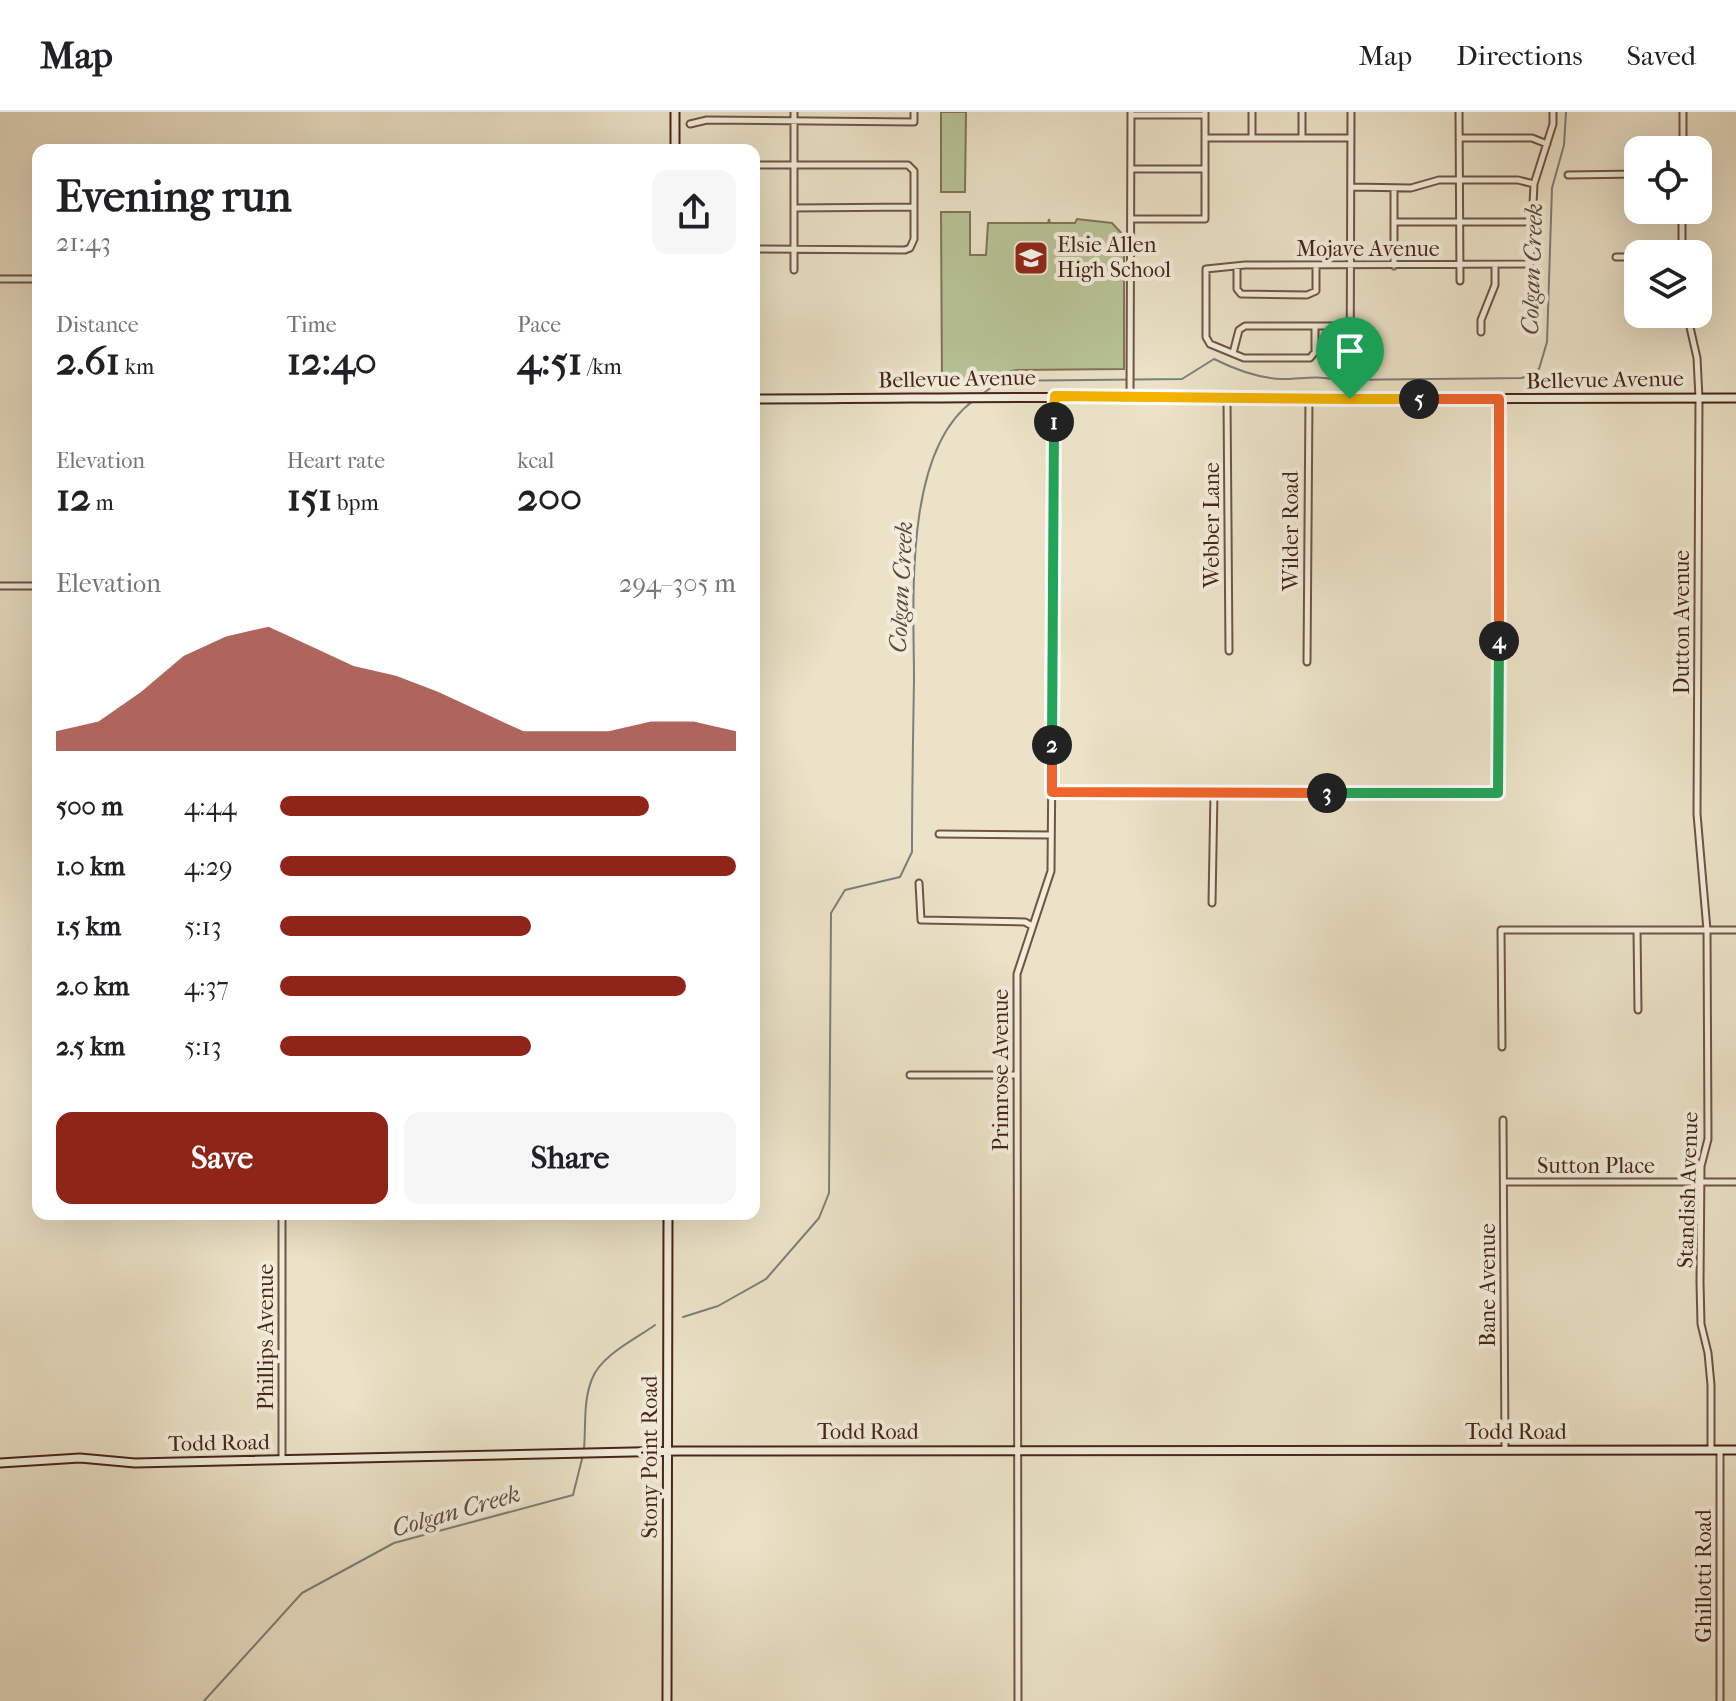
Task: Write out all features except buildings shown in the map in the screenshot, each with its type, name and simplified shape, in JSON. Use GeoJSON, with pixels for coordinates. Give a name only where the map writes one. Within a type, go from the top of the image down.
{"type":"FeatureCollection","features":[{"type":"Feature","properties":{"kind":"main road"},"geometry":{"type":"LineString","coordinates":[[675,112],[675,144]]}},
{"type":"Feature","properties":{"kind":"main road","name":"Bellevue Avenue"},"geometry":{"type":"LineString","coordinates":[[760,399],[969,396],[1736,398]]}},
{"type":"Feature","properties":{"kind":"main road","name":"Stony Point Road"},"geometry":{"type":"LineString","coordinates":[[667,1701],[668,1220]]}},
{"type":"Feature","properties":{"kind":"main road","name":"Todd Road"},"geometry":{"type":"LineString","coordinates":[[0,1463],[80,1458],[135,1463],[667,1451],[1736,1450]]}},
{"type":"Feature","properties":{"kind":"street"},"geometry":{"type":"LineString","coordinates":[[707,112],[707,120]]}},
{"type":"Feature","properties":{"kind":"street"},"geometry":{"type":"LineString","coordinates":[[750,112],[750,122]]}},
{"type":"Feature","properties":{"kind":"street"},"geometry":{"type":"LineString","coordinates":[[794,112],[794,270]]}},
{"type":"Feature","properties":{"kind":"street"},"geometry":{"type":"LineString","coordinates":[[837,112],[837,122]]}},
{"type":"Feature","properties":{"kind":"street"},"geometry":{"type":"LineString","coordinates":[[690,124],[707,120],[914,122],[914,112]]}},
{"type":"Feature","properties":{"kind":"street"},"geometry":{"type":"LineString","coordinates":[[1252,112],[1252,138]]}},
{"type":"Feature","properties":{"kind":"street"},"geometry":{"type":"LineString","coordinates":[[1302,112],[1302,138]]}},
{"type":"Feature","properties":{"kind":"street"},"geometry":{"type":"LineString","coordinates":[[1350,399],[1351,112]]}},
{"type":"Feature","properties":{"kind":"street"},"geometry":{"type":"LineString","coordinates":[[1459,112],[1460,281]]}},
{"type":"Feature","properties":{"kind":"street"},"geometry":{"type":"LineString","coordinates":[[1394,222],[1531,222],[1534,184],[1553,124],[1553,112]]}},
{"type":"Feature","properties":{"kind":"street"},"geometry":{"type":"LineString","coordinates":[[1683,112],[1683,136]]}},
{"type":"Feature","properties":{"kind":"street"},"geometry":{"type":"LineString","coordinates":[[1130,396],[1131,113],[1205,113],[1205,219],[1131,219]]}},
{"type":"Feature","properties":{"kind":"street"},"geometry":{"type":"LineString","coordinates":[[1207,138],[1351,138]]}},
{"type":"Feature","properties":{"kind":"street"},"geometry":{"type":"LineString","coordinates":[[1459,138],[1532,138],[1547,144]]}},
{"type":"Feature","properties":{"kind":"street"},"geometry":{"type":"LineString","coordinates":[[760,165],[908,165],[914,171],[914,239],[910,248],[760,249]]}},
{"type":"Feature","properties":{"kind":"street"},"geometry":{"type":"LineString","coordinates":[[1131,169],[1205,169]]}},
{"type":"Feature","properties":{"kind":"street"},"geometry":{"type":"LineString","coordinates":[[1568,175],[1624,174]]}},
{"type":"Feature","properties":{"kind":"street"},"geometry":{"type":"LineString","coordinates":[[1351,187],[1411,188],[1439,180],[1518,180],[1534,184]]}},
{"type":"Feature","properties":{"kind":"street"},"geometry":{"type":"LineString","coordinates":[[1394,188],[1394,266]]}},
{"type":"Feature","properties":{"kind":"street"},"geometry":{"type":"LineString","coordinates":[[794,208],[914,207]]}},
{"type":"Feature","properties":{"kind":"street","name":"Mojave Avenue"},"geometry":{"type":"LineString","coordinates":[[1233,353],[1207,340],[1206,269],[1530,264],[1531,222]]}},
{"type":"Feature","properties":{"kind":"street"},"geometry":{"type":"LineString","coordinates":[[1616,257],[1624,257]]}},
{"type":"Feature","properties":{"kind":"street"},"geometry":{"type":"LineString","coordinates":[[1237,267],[1237,289],[1241,294],[1307,295],[1316,291],[1316,265]]}},
{"type":"Feature","properties":{"kind":"street"},"geometry":{"type":"LineString","coordinates":[[1481,332],[1481,320],[1495,285],[1495,265]]}},
{"type":"Feature","properties":{"kind":"street"},"geometry":{"type":"LineString","coordinates":[[0,279],[32,279]]}},
{"type":"Feature","properties":{"kind":"street"},"geometry":{"type":"LineString","coordinates":[[1315,326],[1315,352],[1310,358],[1250,359],[1233,353],[1239,330],[1245,326],[1315,326],[1350,326]]}},
{"type":"Feature","properties":{"kind":"street","name":"Dutton Avenue"},"geometry":{"type":"LineString","coordinates":[[1690,328],[1697,358],[1699,398],[1697,814],[1707,930]]}},
{"type":"Feature","properties":{"kind":"street","name":"Primrose Avenue"},"geometry":{"type":"LineString","coordinates":[[1018,1701],[1017,974],[1051,871],[1055,396]]}},
{"type":"Feature","properties":{"kind":"street","name":"Webber Lane"},"geometry":{"type":"LineString","coordinates":[[1227,399],[1229,651]]}},
{"type":"Feature","properties":{"kind":"street","name":"Wilder Road"},"geometry":{"type":"LineString","coordinates":[[1307,662],[1309,399]]}},
{"type":"Feature","properties":{"kind":"street"},"geometry":{"type":"LineString","coordinates":[[1052,792],[1498,793],[1499,399]]}},
{"type":"Feature","properties":{"kind":"street"},"geometry":{"type":"LineString","coordinates":[[0,586],[32,586]]}},
{"type":"Feature","properties":{"kind":"street"},"geometry":{"type":"LineString","coordinates":[[1212,903],[1214,793]]}},
{"type":"Feature","properties":{"kind":"street"},"geometry":{"type":"LineString","coordinates":[[939,834],[1051,835]]}},
{"type":"Feature","properties":{"kind":"street"},"geometry":{"type":"LineString","coordinates":[[919,883],[921,920],[1025,922],[1032,926]]}},
{"type":"Feature","properties":{"kind":"street"},"geometry":{"type":"LineString","coordinates":[[1502,1047],[1501,930],[1736,930]]}},
{"type":"Feature","properties":{"kind":"street"},"geometry":{"type":"LineString","coordinates":[[1637,930],[1638,1010]]}},
{"type":"Feature","properties":{"kind":"street","name":"Standish Avenue"},"geometry":{"type":"LineString","coordinates":[[1707,930],[1708,1139],[1700,1182],[1701,1324],[1708,1353],[1716,1451]]}},
{"type":"Feature","properties":{"kind":"street"},"geometry":{"type":"LineString","coordinates":[[910,1075],[1017,1075]]}},
{"type":"Feature","properties":{"kind":"street","name":"Bane Avenue"},"geometry":{"type":"LineString","coordinates":[[1503,1120],[1505,1450]]}},
{"type":"Feature","properties":{"kind":"street","name":"Sutton Place"},"geometry":{"type":"LineString","coordinates":[[1504,1182],[1736,1182]]}},
{"type":"Feature","properties":{"kind":"street","name":"Phillips Avenue"},"geometry":{"type":"LineString","coordinates":[[282,1220],[282,1460]]}},
{"type":"Feature","properties":{"kind":"street","name":"Ghillotti Road"},"geometry":{"type":"LineString","coordinates":[[1716,1451],[1720,1701]]}},
{"type":"Feature","properties":{"kind":"green space"},"geometry":{"type":"Polygon","coordinates":[[[941,112],[966,112],[965,192],[941,192],[941,112]]]}},
{"type":"Feature","properties":{"kind":"green space"},"geometry":{"type":"Polygon","coordinates":[[[941,212],[970,212],[970,255],[986,255],[988,223],[1048,223],[1049,219],[1050,223],[1075,223],[1077,219],[1112,223],[1124,236],[1124,369],[1016,370],[986,378],[975,386],[942,386],[941,212]]]}},
{"type":"Feature","properties":{"kind":"waterway","name":"Colgan Creek"},"geometry":{"type":"LineString","coordinates":[[981,395],[1000,381],[1182,379],[1214,359],[1246,372],[1281,379],[1522,378],[1539,369],[1547,342],[1552,188],[1564,145],[1566,112]]}},
{"type":"Feature","properties":{"kind":"waterway","name":"Colgan Creek"},"geometry":{"type":"LineString","coordinates":[[683,1317],[718,1306],[766,1279],[819,1218],[829,1193],[831,913],[845,890],[900,877],[912,852],[913,611],[917,530],[934,455],[950,424],[973,401]]}},
{"type":"Feature","properties":{"kind":"waterway","name":"Colgan Creek"},"geometry":{"type":"LineString","coordinates":[[584,1449],[587,1396],[597,1370],[620,1348],[655,1325]]}},
{"type":"Feature","properties":{"kind":"waterway","name":"Colgan Creek"},"geometry":{"type":"LineString","coordinates":[[204,1701],[302,1593],[394,1543],[573,1495],[583,1455]]}},
{"type":"Feature","properties":{"kind":"place","name":"Elsie Allen High School"},"geometry":{"type":"Point","coordinates":[1031,258]}},
{"type":"Feature","properties":{"kind":"route"},"geometry":{"type":"LineString","coordinates":[[1055,396],[1350,399],[1499,399],[1498,793],[1052,792],[1055,396]]}}]}
